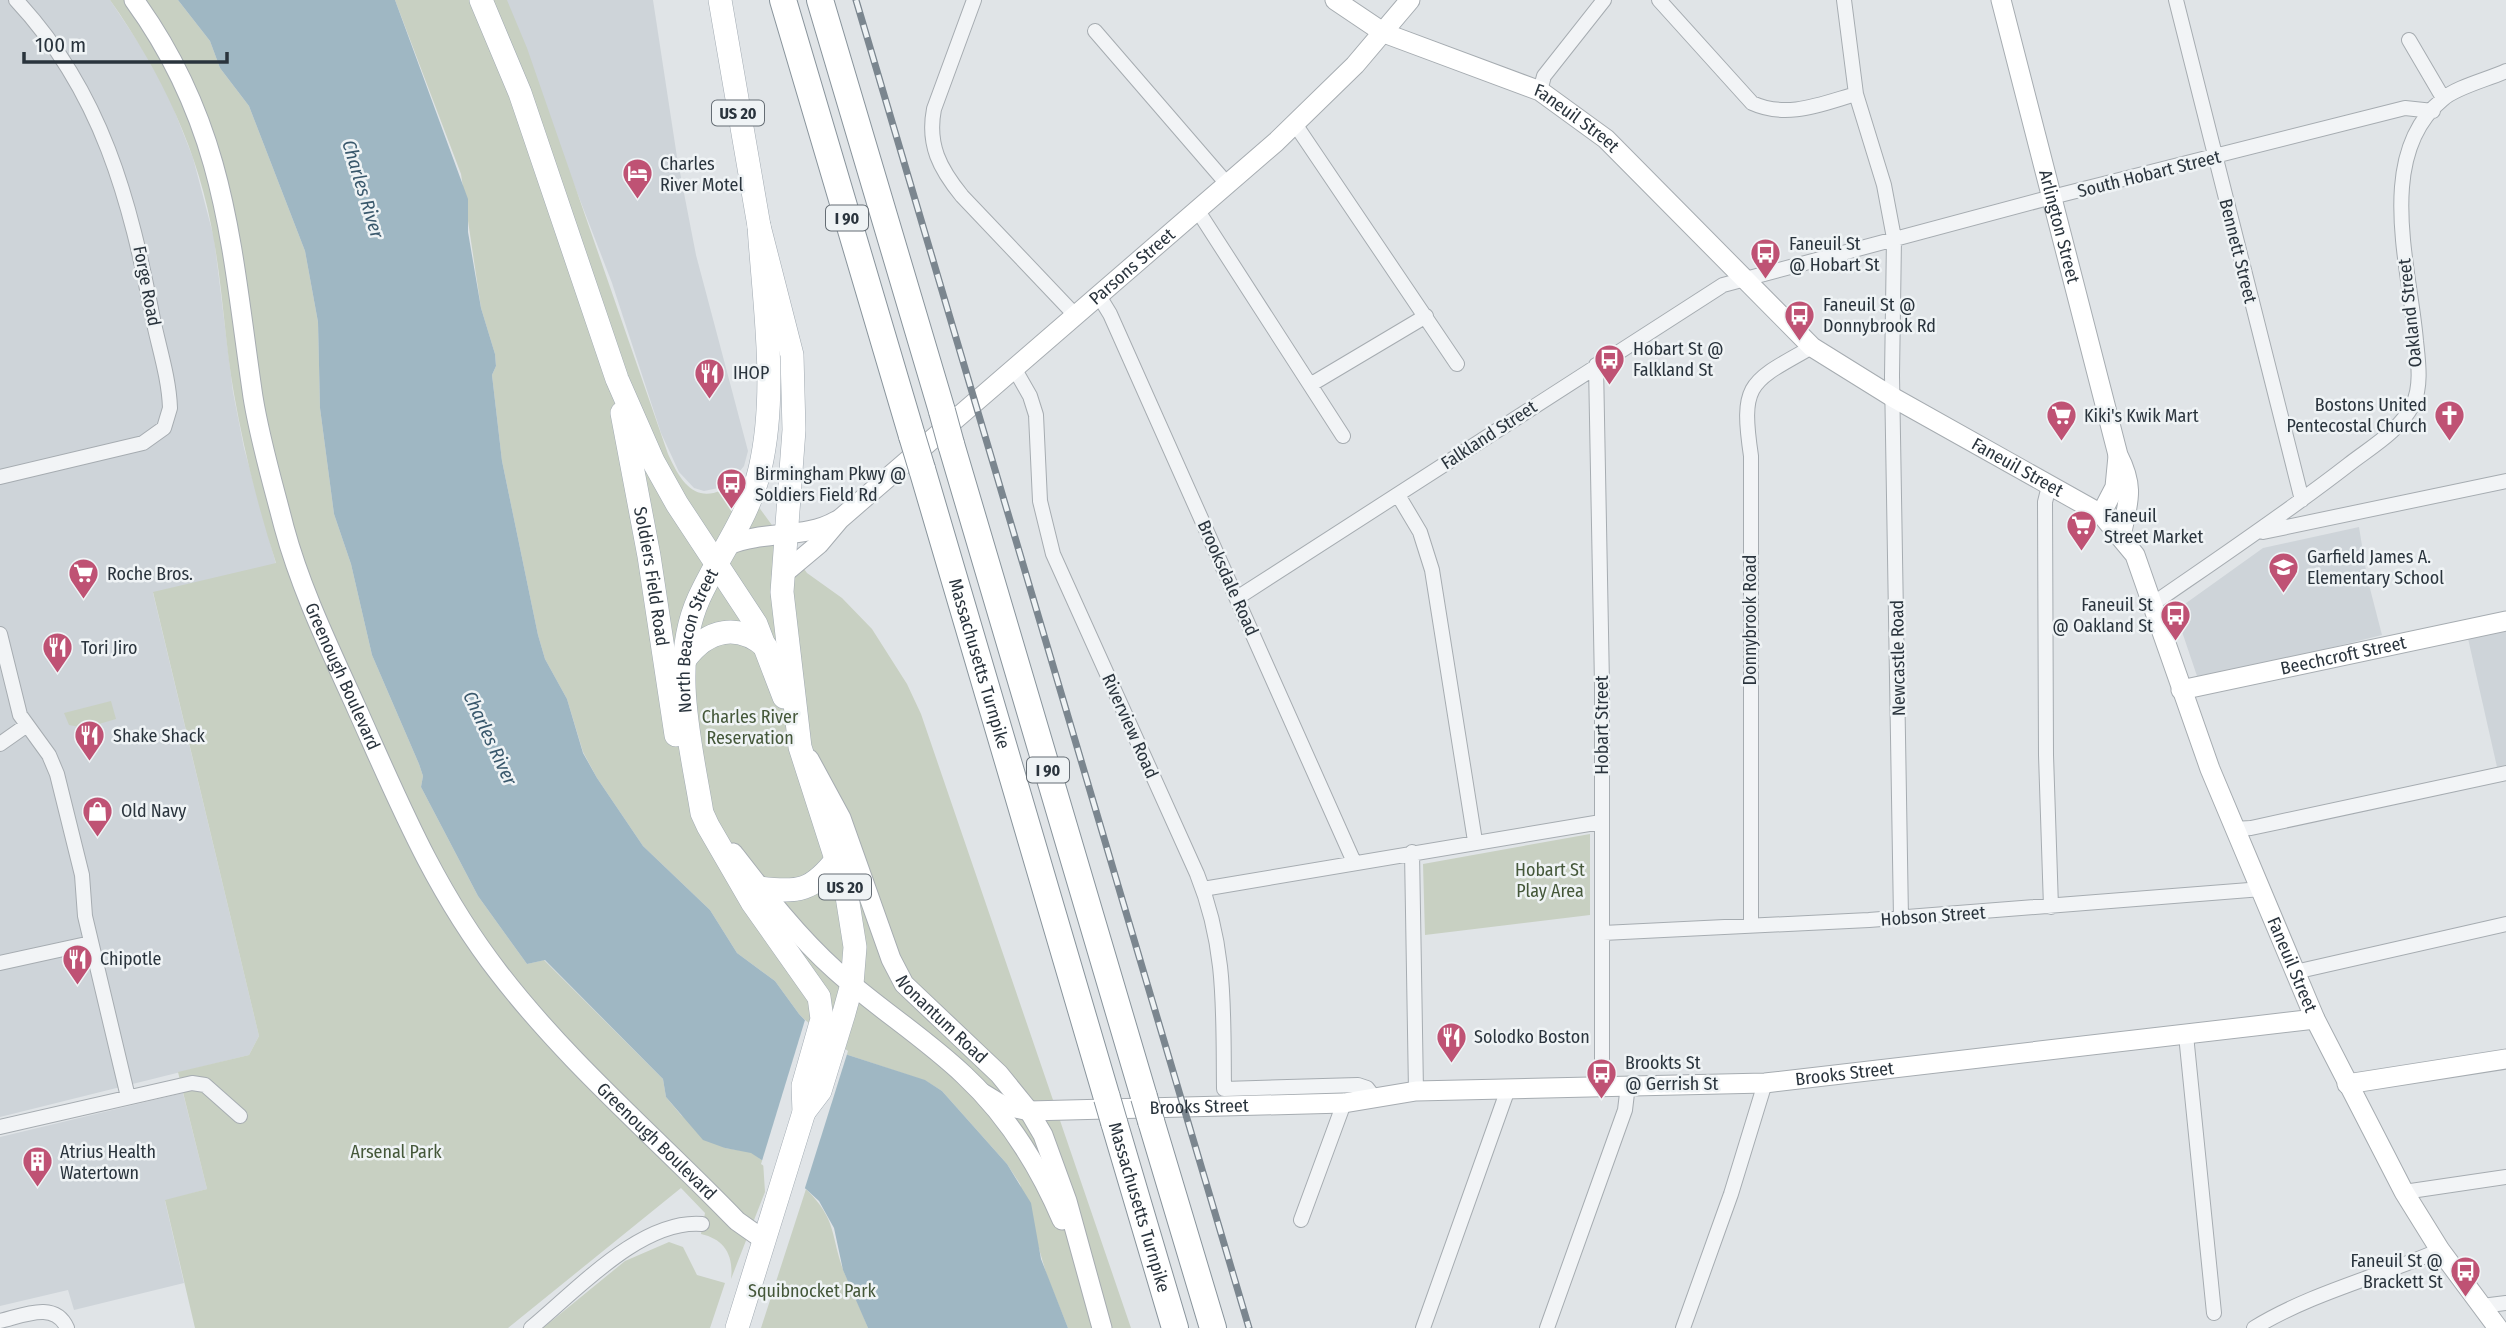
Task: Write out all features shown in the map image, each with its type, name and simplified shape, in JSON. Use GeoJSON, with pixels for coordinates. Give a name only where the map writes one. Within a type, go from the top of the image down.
{"type":"FeatureCollection","features":[{"type":"Feature","properties":{"kind":"highway","name":"Massachusetts Turnpike"},"geometry":{"type":"LineString","coordinates":[[783,0],[1175,1328]]}},
{"type":"Feature","properties":{"kind":"highway","name":"Massachusetts Turnpike"},"geometry":{"type":"LineString","coordinates":[[820,0],[1213,1328]]}},
{"type":"Feature","properties":{"kind":"main road","name":"Soldiers Field Road"},"geometry":{"type":"LineString","coordinates":[[481,0],[520,93],[617,379],[664,482],[723,555],[766,647],[800,747]]}},
{"type":"Feature","properties":{"kind":"main road","name":"North Beacon Street"},"geometry":{"type":"LineString","coordinates":[[720,0],[759,226],[789,336],[793,366],[794,430],[782,576],[784,627],[800,747],[837,859],[853,929],[852,984],[803,1086],[804,1112],[737,1328]]}},
{"type":"Feature","properties":{"kind":"main road","name":"North Beacon Street"},"geometry":{"type":"LineString","coordinates":[[759,226],[767,347],[765,433],[753,495],[692,616],[686,658],[686,708],[702,813],[752,902],[814,986],[830,1028]]}},
{"type":"Feature","properties":{"kind":"main road","name":"Soldiers Field Road"},"geometry":{"type":"LineString","coordinates":[[617,379],[649,555],[671,709],[681,754],[702,813]]}},
{"type":"Feature","properties":{"kind":"main road"},"geometry":{"type":"LineString","coordinates":[[686,658],[699,643],[721,631],[744,633],[766,647]]}},
{"type":"Feature","properties":{"kind":"main road"},"geometry":{"type":"LineString","coordinates":[[760,888],[791,891],[809,887],[821,878],[837,859]]}},
{"type":"Feature","properties":{"kind":"street","name":"Forge Road"},"geometry":{"type":"LineString","coordinates":[[0,477],[143,443],[164,428],[170,408],[136,228],[112,155],[78,84],[16,0]]}},
{"type":"Feature","properties":{"kind":"street","name":"Greenough Boulevard"},"geometry":{"type":"LineString","coordinates":[[134,0],[153,27],[184,83],[211,148],[231,235],[260,433],[296,564],[324,635],[434,878],[501,975],[541,1023],[737,1221],[764,1240]]}},
{"type":"Feature","properties":{"kind":"street"},"geometry":{"type":"LineString","coordinates":[[974,0],[934,109],[931,124],[934,153],[949,180],[962,196],[1076,316]]}},
{"type":"Feature","properties":{"kind":"street","name":"Faneuil Street"},"geometry":{"type":"LineString","coordinates":[[1335,0],[1384,33],[1541,91],[1606,139],[1812,347],[1894,398],[2101,514],[2121,536],[2136,555],[2181,691],[2234,829],[2262,888],[2315,1019],[2404,1192],[2440,1250],[2498,1328]]}},
{"type":"Feature","properties":{"kind":"street","name":"Parsons Street"},"geometry":{"type":"LineString","coordinates":[[782,576],[819,544],[840,519],[1228,185],[1295,124],[1384,33],[1410,0]]}},
{"type":"Feature","properties":{"kind":"street"},"geometry":{"type":"LineString","coordinates":[[1541,91],[1544,76],[1604,0]]}},
{"type":"Feature","properties":{"kind":"street"},"geometry":{"type":"LineString","coordinates":[[1659,0],[1752,103],[1770,111],[1791,111],[1856,94]]}},
{"type":"Feature","properties":{"kind":"street","name":"Newcastle Road"},"geometry":{"type":"LineString","coordinates":[[1844,0],[1856,94],[1884,185],[1894,238],[1901,918]]}},
{"type":"Feature","properties":{"kind":"street","name":"Arlington Street"},"geometry":{"type":"LineString","coordinates":[[2001,0],[2118,455],[2130,478],[2130,494],[2121,536]]}},
{"type":"Feature","properties":{"kind":"street","name":"Bennett Street"},"geometry":{"type":"LineString","coordinates":[[2176,0],[2302,500]]}},
{"type":"Feature","properties":{"kind":"street"},"geometry":{"type":"LineString","coordinates":[[1095,31],[1228,185]]}},
{"type":"Feature","properties":{"kind":"street"},"geometry":{"type":"LineString","coordinates":[[2409,40],[2443,98]]}},
{"type":"Feature","properties":{"kind":"street","name":"Oakland Street"},"geometry":{"type":"LineString","coordinates":[[2154,603],[2255,534],[2397,428],[2414,402],[2418,381],[2417,350],[2400,212],[2402,183],[2411,145],[2443,98],[2506,71]]}},
{"type":"Feature","properties":{"kind":"street","name":"South Hobart Street"},"geometry":{"type":"LineString","coordinates":[[1743,279],[2052,197],[2405,108],[2433,111]]}},
{"type":"Feature","properties":{"kind":"street"},"geometry":{"type":"LineString","coordinates":[[1295,124],[1457,363]]}},
{"type":"Feature","properties":{"kind":"street"},"geometry":{"type":"LineString","coordinates":[[1198,211],[1343,436]]}},
{"type":"Feature","properties":{"kind":"street","name":"Falkland Street"},"geometry":{"type":"LineString","coordinates":[[1237,598],[1717,288],[1743,279]]}},
{"type":"Feature","properties":{"kind":"street","name":"Brooksdale Road"},"geometry":{"type":"LineString","coordinates":[[1099,296],[1110,314],[1354,862]]}},
{"type":"Feature","properties":{"kind":"street"},"geometry":{"type":"LineString","coordinates":[[1310,385],[1426,316]]}},
{"type":"Feature","properties":{"kind":"street","name":"Donnybrook Road"},"geometry":{"type":"LineString","coordinates":[[1751,926],[1751,456],[1746,400],[1752,386],[1812,347]]}},
{"type":"Feature","properties":{"kind":"street","name":"Hobart Street"},"geometry":{"type":"LineString","coordinates":[[1596,365],[1603,933],[1602,1086]]}},
{"type":"Feature","properties":{"kind":"street","name":"Riverview Road"},"geometry":{"type":"LineString","coordinates":[[1014,368],[1030,396],[1036,415],[1040,501],[1053,554],[1203,890],[1222,960],[1224,1089]]}},
{"type":"Feature","properties":{"kind":"street","name":"Arlington Street"},"geometry":{"type":"LineString","coordinates":[[2101,514],[2115,487],[2118,455]]}},
{"type":"Feature","properties":{"kind":"street"},"geometry":{"type":"LineString","coordinates":[[2255,534],[2506,481]]}},
{"type":"Feature","properties":{"kind":"street"},"geometry":{"type":"LineString","coordinates":[[2049,486],[2045,502],[2045,542],[2050,907]]}},
{"type":"Feature","properties":{"kind":"street"},"geometry":{"type":"LineString","coordinates":[[1398,495],[1420,532],[1432,570],[1475,841]]}},
{"type":"Feature","properties":{"kind":"street","name":"Parsons Street"},"geometry":{"type":"LineString","coordinates":[[723,555],[758,535],[816,530],[840,519]]}},
{"type":"Feature","properties":{"kind":"street","name":"Beechcroft Street"},"geometry":{"type":"LineString","coordinates":[[2181,691],[2506,621]]}},
{"type":"Feature","properties":{"kind":"street"},"geometry":{"type":"LineString","coordinates":[[0,634],[20,715],[55,767],[82,875],[85,916],[128,1097]]}},
{"type":"Feature","properties":{"kind":"street"},"geometry":{"type":"LineString","coordinates":[[0,744],[27,725]]}},
{"type":"Feature","properties":{"kind":"street","name":"Nonantum Road"},"geometry":{"type":"LineString","coordinates":[[800,747],[837,808],[891,959],[904,984],[982,1056],[1029,1111],[1060,1177],[1101,1328]]}},
{"type":"Feature","properties":{"kind":"street"},"geometry":{"type":"LineString","coordinates":[[2234,829],[2251,828],[2506,773]]}},
{"type":"Feature","properties":{"kind":"street","name":"Nonantum Road"},"geometry":{"type":"LineString","coordinates":[[702,813],[760,888],[816,951],[984,1094],[1037,1168],[1088,1282]]}},
{"type":"Feature","properties":{"kind":"street"},"geometry":{"type":"LineString","coordinates":[[1203,890],[1475,841],[1601,822]]}},
{"type":"Feature","properties":{"kind":"street"},"geometry":{"type":"LineString","coordinates":[[1412,852],[1416,1091]]}},
{"type":"Feature","properties":{"kind":"street","name":"Hobson Street"},"geometry":{"type":"LineString","coordinates":[[1603,933],[1901,918],[2262,888]]}},
{"type":"Feature","properties":{"kind":"street"},"geometry":{"type":"LineString","coordinates":[[2295,972],[2506,924]]}},
{"type":"Feature","properties":{"kind":"street"},"geometry":{"type":"LineString","coordinates":[[0,963],[91,943]]}},
{"type":"Feature","properties":{"kind":"street","name":"Brooks Street"},"geometry":{"type":"LineString","coordinates":[[984,1094],[1002,1105],[1029,1111],[1344,1103],[1416,1091],[1765,1083],[2315,1019]]}},
{"type":"Feature","properties":{"kind":"street"},"geometry":{"type":"LineString","coordinates":[[2186,1035],[2214,1313]]}},
{"type":"Feature","properties":{"kind":"street"},"geometry":{"type":"LineString","coordinates":[[2347,1084],[2506,1059]]}},
{"type":"Feature","properties":{"kind":"street"},"geometry":{"type":"LineString","coordinates":[[0,1127],[200,1083],[240,1116]]}},
{"type":"Feature","properties":{"kind":"street"},"geometry":{"type":"LineString","coordinates":[[1683,1328],[1731,1194],[1765,1083]]}},
{"type":"Feature","properties":{"kind":"street","name":"Brooks Street"},"geometry":{"type":"LineString","coordinates":[[1224,1089],[1357,1085],[1367,1088],[1374,1097]]}},
{"type":"Feature","properties":{"kind":"street"},"geometry":{"type":"LineString","coordinates":[[1547,1328],[1625,1110],[1628,1086]]}},
{"type":"Feature","properties":{"kind":"street"},"geometry":{"type":"LineString","coordinates":[[1423,1328],[1508,1089]]}},
{"type":"Feature","properties":{"kind":"street"},"geometry":{"type":"LineString","coordinates":[[1301,1220],[1344,1103]]}},
{"type":"Feature","properties":{"kind":"street"},"geometry":{"type":"LineString","coordinates":[[2404,1192],[2506,1177]]}},
{"type":"Feature","properties":{"kind":"street"},"geometry":{"type":"LineString","coordinates":[[531,1328],[636,1243],[672,1225],[702,1224]]}},
{"type":"Feature","properties":{"kind":"street"},"geometry":{"type":"LineString","coordinates":[[2254,1328],[2306,1300],[2383,1275],[2440,1250]]}},
{"type":"Feature","properties":{"kind":"street"},"geometry":{"type":"LineString","coordinates":[[2482,1306],[2506,1303]]}},
{"type":"Feature","properties":{"kind":"street"},"geometry":{"type":"LineString","coordinates":[[0,1321],[41,1311],[54,1312],[63,1319],[66,1328]]}},
{"type":"Feature","properties":{"kind":"shaded area"},"geometry":{"type":"Polygon","coordinates":[[[0,0],[110,0],[148,57],[171,102],[193,158],[214,238],[233,392],[244,448],[276,564],[153,593],[259,1036],[249,1055],[0,1117],[0,0]]]}},
{"type":"Feature","properties":{"kind":"shaded area"},"geometry":{"type":"Polygon","coordinates":[[[503,0],[653,0],[677,157],[696,255],[748,451],[744,466],[728,486],[704,491],[694,488],[679,472],[661,433],[612,283],[503,0]]]}},
{"type":"Feature","properties":{"kind":"shaded area","name":"Garfield James A. Elementary School"},"geometry":{"type":"Polygon","coordinates":[[[2359,527],[2367,577],[2382,635],[2278,661],[2197,676],[2175,611],[2263,548],[2359,527]]]}},
{"type":"Feature","properties":{"kind":"shaded area"},"geometry":{"type":"Polygon","coordinates":[[[2506,626],[2506,765],[2497,767],[2467,634],[2506,626]]]}},
{"type":"Feature","properties":{"kind":"shaded area"},"geometry":{"type":"Polygon","coordinates":[[[183,1093],[207,1189],[165,1201],[184,1283],[74,1310],[68,1290],[0,1306],[0,1137],[183,1093]]]}},
{"type":"Feature","properties":{"kind":"green space","name":"Arsenal Park"},"geometry":{"type":"Polygon","coordinates":[[[110,0],[178,0],[210,41],[220,68],[249,106],[305,251],[318,322],[320,408],[334,514],[351,564],[372,655],[419,764],[423,776],[421,787],[478,896],[527,964],[544,960],[663,1079],[666,1097],[681,1115],[725,1148],[751,1152],[763,1161],[765,1192],[731,1279],[731,1263],[726,1249],[716,1240],[701,1234],[705,1213],[681,1188],[508,1328],[195,1328],[165,1200],[207,1189],[178,1072],[249,1055],[259,1036],[153,592],[276,563],[252,479],[238,415],[214,241],[199,176],[162,85],[129,27],[110,0]]]}},
{"type":"Feature","properties":{"kind":"green space","name":"Charles River Reservation"},"geometry":{"type":"Polygon","coordinates":[[[395,0],[507,0],[527,48],[674,467],[688,486],[705,494],[715,493],[739,480],[807,573],[842,598],[872,629],[907,684],[921,714],[1131,1328],[1068,1328],[1047,1276],[1020,1184],[1007,1164],[942,1091],[926,1081],[848,1055],[826,1041],[799,1014],[775,981],[737,953],[710,910],[643,846],[597,778],[583,752],[567,699],[545,659],[538,635],[502,461],[492,375],[496,366],[495,354],[481,308],[461,174],[395,0]]]}},
{"type":"Feature","properties":{"kind":"green space"},"geometry":{"type":"Polygon","coordinates":[[[111,701],[116,719],[85,728],[69,725],[64,713],[111,701]]]}},
{"type":"Feature","properties":{"kind":"green space","name":"Hobart St Play Area"},"geometry":{"type":"Polygon","coordinates":[[[1590,834],[1590,915],[1425,935],[1423,864],[1590,834]]]}},
{"type":"Feature","properties":{"kind":"green space","name":"Squibnocket Park"},"geometry":{"type":"Polygon","coordinates":[[[806,1189],[828,1220],[844,1272],[868,1328],[761,1328],[806,1189]]]}},
{"type":"Feature","properties":{"kind":"green space"},"geometry":{"type":"Polygon","coordinates":[[[669,1242],[683,1247],[697,1275],[725,1283],[710,1328],[543,1328],[625,1261],[669,1242]]]}},
{"type":"Feature","properties":{"kind":"water","name":"Charles River"},"geometry":{"type":"Polygon","coordinates":[[[178,0],[395,0],[468,199],[468,232],[481,308],[495,354],[496,366],[492,375],[502,461],[538,635],[545,659],[567,699],[583,753],[643,846],[710,910],[737,953],[775,981],[799,1014],[825,1041],[848,1055],[925,1080],[942,1091],[1007,1164],[1031,1203],[1041,1259],[1068,1328],[868,1328],[843,1270],[834,1228],[819,1201],[806,1189],[751,1153],[703,1140],[666,1097],[663,1079],[545,960],[527,964],[478,896],[421,787],[423,776],[419,764],[372,655],[351,564],[334,514],[320,408],[318,322],[305,251],[249,106],[220,68],[210,41],[178,0]]]}},
{"type":"Feature","properties":{"kind":"pier"},"geometry":{"type":"Polygon","coordinates":[[[805,1020],[848,1051],[804,1191],[761,1164],[805,1020]]]}},
{"type":"Feature","properties":{"kind":"railway"},"geometry":{"type":"LineString","coordinates":[[856,0],[1249,1328]]}},
{"type":"Feature","properties":{"kind":"place","name":"Charles River Motel"},"geometry":{"type":"Point","coordinates":[637,201]}},
{"type":"Feature","properties":{"kind":"place","name":"Faneuil St @ Hobart St"},"geometry":{"type":"Point","coordinates":[1766,281]}},
{"type":"Feature","properties":{"kind":"place","name":"Faneuil St @ Donnybrook Rd"},"geometry":{"type":"Point","coordinates":[1800,342]}},
{"type":"Feature","properties":{"kind":"place","name":"Hobart St @ Falkland St"},"geometry":{"type":"Point","coordinates":[1610,386]}},
{"type":"Feature","properties":{"kind":"place","name":"IHOP"},"geometry":{"type":"Point","coordinates":[710,400]}},
{"type":"Feature","properties":{"kind":"place","name":"Bostons United Pentecostal Church"},"geometry":{"type":"Point","coordinates":[2450,442]}},
{"type":"Feature","properties":{"kind":"place","name":"Kiki's Kwik Mart"},"geometry":{"type":"Point","coordinates":[2061,443]}},
{"type":"Feature","properties":{"kind":"place","name":"Birmingham Pkwy @ Soldiers Field Rd"},"geometry":{"type":"Point","coordinates":[732,511]}},
{"type":"Feature","properties":{"kind":"place","name":"Faneuil Street Market"},"geometry":{"type":"Point","coordinates":[2081,553]}},
{"type":"Feature","properties":{"kind":"place","name":"Garfield James A. Elementary School"},"geometry":{"type":"Point","coordinates":[2284,594]}},
{"type":"Feature","properties":{"kind":"place","name":"Roche Bros."},"geometry":{"type":"Point","coordinates":[84,601]}},
{"type":"Feature","properties":{"kind":"place","name":"Faneuil St @ Oakland St"},"geometry":{"type":"Point","coordinates":[2176,642]}},
{"type":"Feature","properties":{"kind":"place","name":"Tori Jiro"},"geometry":{"type":"Point","coordinates":[58,675]}},
{"type":"Feature","properties":{"kind":"place","name":"Shake Shack"},"geometry":{"type":"Point","coordinates":[90,763]}},
{"type":"Feature","properties":{"kind":"place","name":"Old Navy"},"geometry":{"type":"Point","coordinates":[98,838]}},
{"type":"Feature","properties":{"kind":"place","name":"Chipotle"},"geometry":{"type":"Point","coordinates":[77,986]}},
{"type":"Feature","properties":{"kind":"place","name":"Solodko Boston"},"geometry":{"type":"Point","coordinates":[1451,1064]}},
{"type":"Feature","properties":{"kind":"place","name":"Brookts St @ Gerrish St"},"geometry":{"type":"Point","coordinates":[1602,1100]}},
{"type":"Feature","properties":{"kind":"place","name":"Atrius Health Watertown"},"geometry":{"type":"Point","coordinates":[37,1189]}},
{"type":"Feature","properties":{"kind":"place","name":"Faneuil St @ Brackett St"},"geometry":{"type":"Point","coordinates":[2466,1298]}}]}
